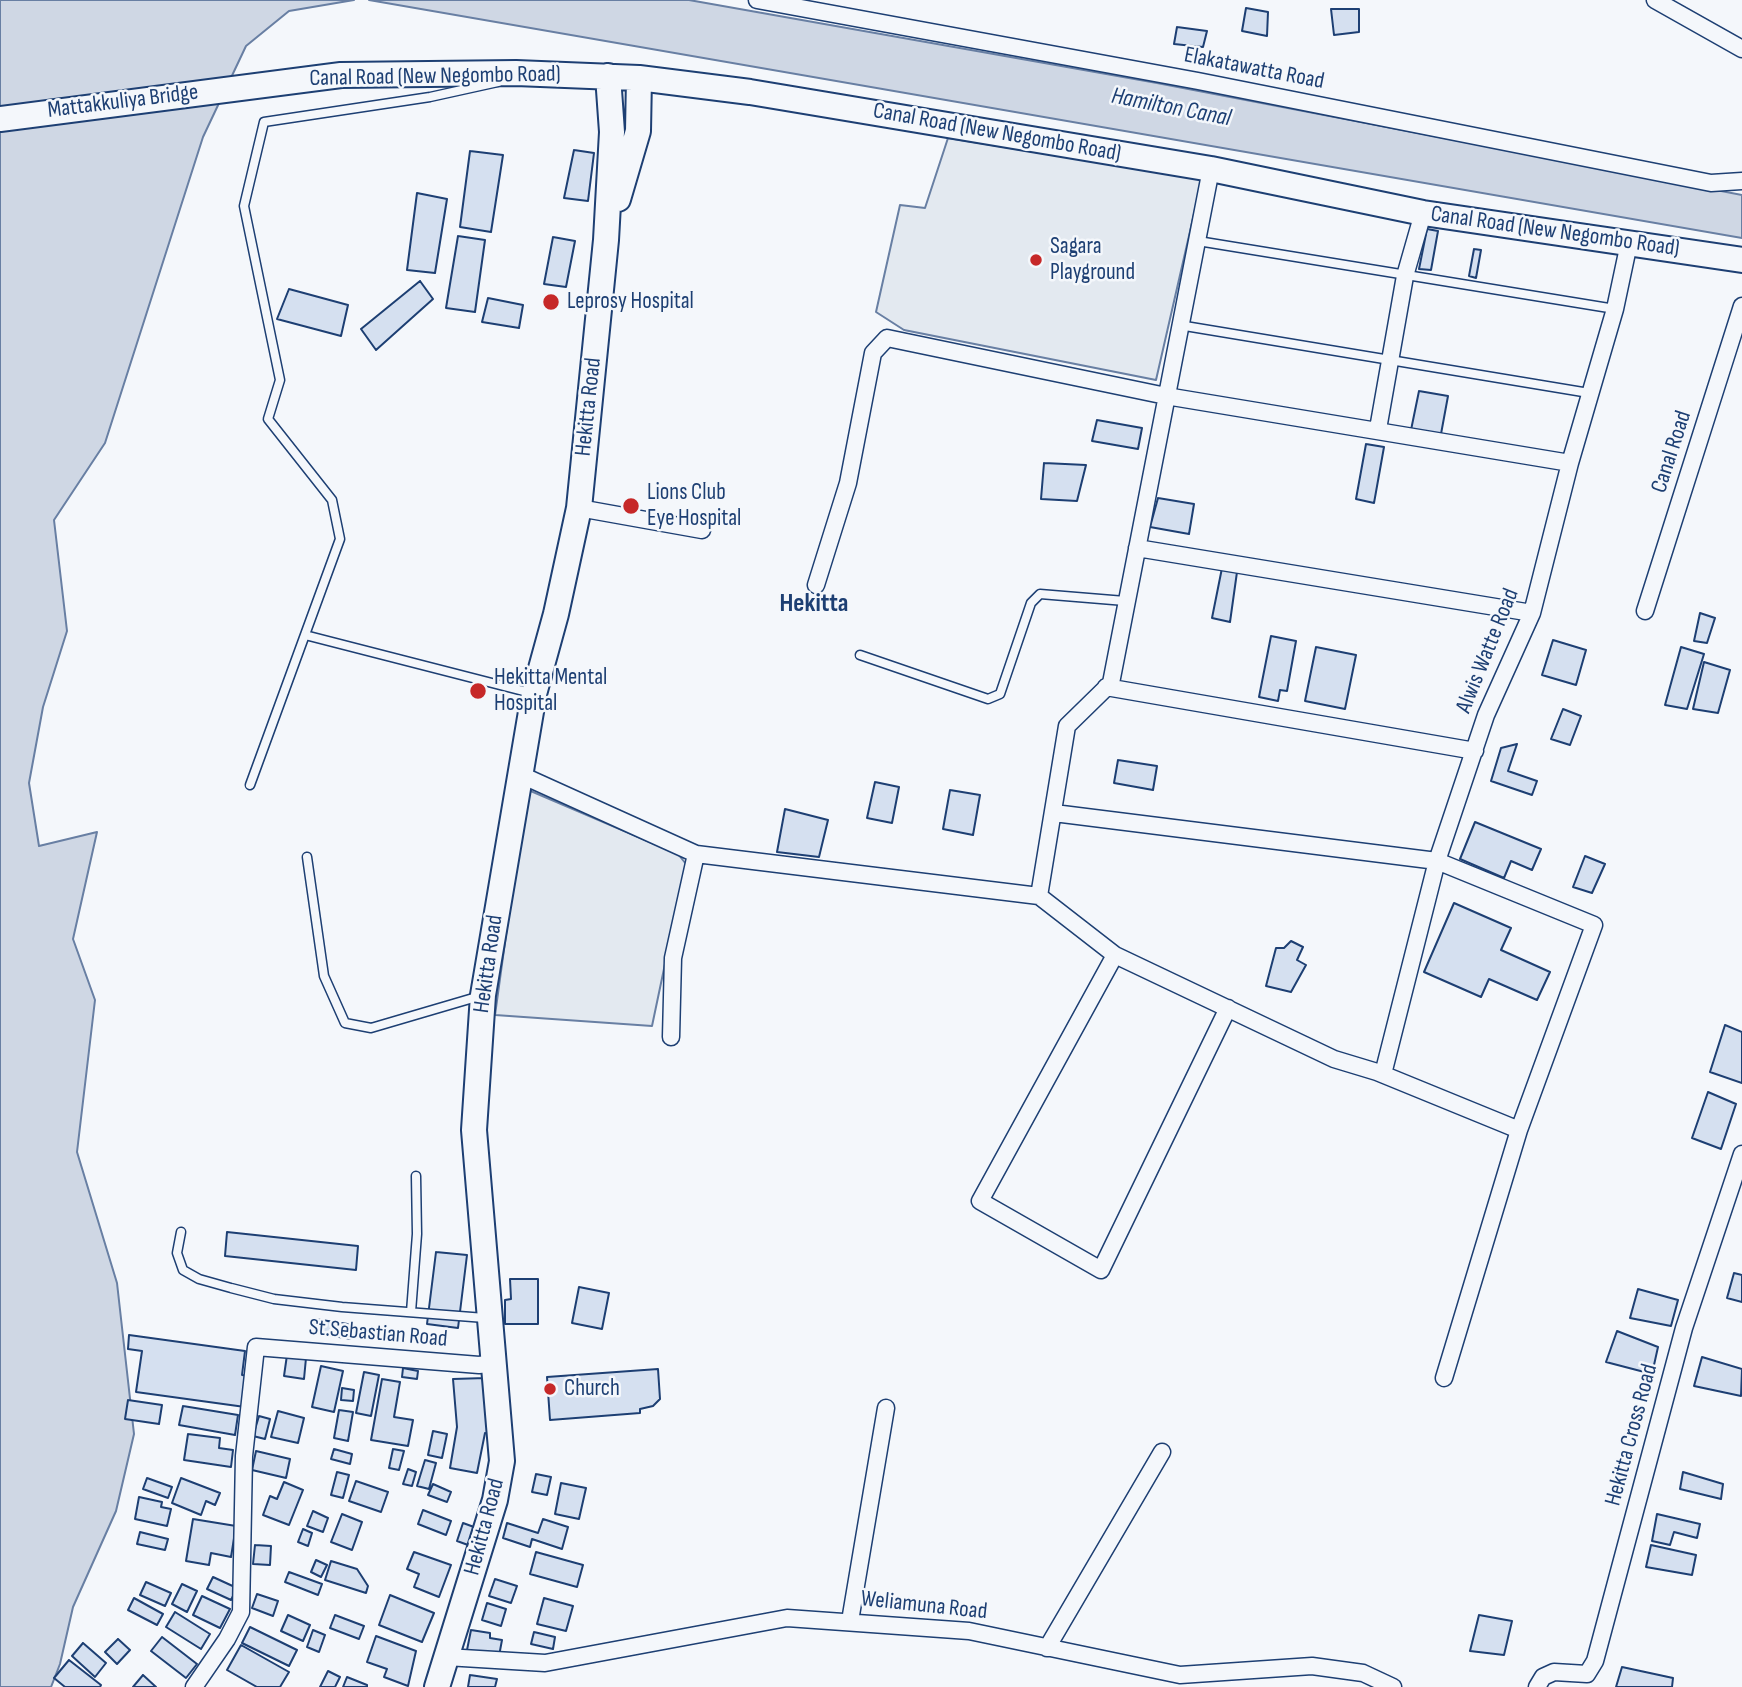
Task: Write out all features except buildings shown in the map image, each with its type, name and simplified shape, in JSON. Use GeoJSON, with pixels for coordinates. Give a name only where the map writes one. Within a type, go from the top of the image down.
{"type":"FeatureCollection","features":[{"type":"Feature","properties":{"kind":"main road","name":"Canal Road (New Negombo Road)"},"geometry":{"type":"LineString","coordinates":[[247,86],[355,75],[516,73],[639,78],[750,92],[1211,169],[1423,213],[1742,260]]}},
{"type":"Feature","properties":{"kind":"main road","name":"Hekitta Road"},"geometry":{"type":"LineString","coordinates":[[437,1687],[495,1500],[502,1461],[496,1363],[488,1318],[474,1130],[483,996],[534,694],[556,614],[579,508],[606,240],[612,132],[607,76]]}},
{"type":"Feature","properties":{"kind":"main road","name":"Hekitta Road"},"geometry":{"type":"LineString","coordinates":[[606,240],[638,131],[639,78]]}},
{"type":"Feature","properties":{"kind":"main road","name":"Mattakkuliya Bridge"},"geometry":{"type":"LineString","coordinates":[[0,119],[247,86]]}},
{"type":"Feature","properties":{"kind":"street","name":"Elakatawatta Road"},"geometry":{"type":"LineString","coordinates":[[757,0],[1198,81],[1712,183],[1742,181]]}},
{"type":"Feature","properties":{"kind":"street"},"geometry":{"type":"LineString","coordinates":[[1655,0],[1742,49]]}},
{"type":"Feature","properties":{"kind":"street"},"geometry":{"type":"LineString","coordinates":[[1039,896],[1067,726],[1111,683],[1211,169]]}},
{"type":"Feature","properties":{"kind":"street"},"geometry":{"type":"LineString","coordinates":[[1377,429],[1405,276],[1423,213]]}},
{"type":"Feature","properties":{"kind":"street","name":"Alwis Watte Road"},"geometry":{"type":"LineString","coordinates":[[1383,1074],[1437,861],[1486,715],[1532,613],[1589,393],[1615,309],[1629,243]]}},
{"type":"Feature","properties":{"kind":"street","name":"Canal Road"},"geometry":{"type":"LineString","coordinates":[[1645,611],[1742,306]]}},
{"type":"Feature","properties":{"kind":"street"},"geometry":{"type":"LineString","coordinates":[[816,585],[848,483],[873,353],[887,338],[1166,396],[1570,463]]}},
{"type":"Feature","properties":{"kind":"street"},"geometry":{"type":"LineString","coordinates":[[579,508],[702,530]]}},
{"type":"Feature","properties":{"kind":"street"},"geometry":{"type":"LineString","coordinates":[[1138,548],[1532,613]]}},
{"type":"Feature","properties":{"kind":"street"},"geometry":{"type":"LineString","coordinates":[[1106,687],[1475,751]]}},
{"type":"Feature","properties":{"kind":"street"},"geometry":{"type":"LineString","coordinates":[[519,774],[696,854],[1039,896],[1115,954],[1334,1059],[1383,1074],[1519,1130]]}},
{"type":"Feature","properties":{"kind":"street"},"geometry":{"type":"LineString","coordinates":[[1054,813],[1437,861],[1594,925],[1519,1130],[1444,1378]]}},
{"type":"Feature","properties":{"kind":"street"},"geometry":{"type":"LineString","coordinates":[[671,1037],[673,958],[696,854]]}},
{"type":"Feature","properties":{"kind":"street"},"geometry":{"type":"LineString","coordinates":[[1115,954],[980,1201],[1101,1270],[1228,1008]]}},
{"type":"Feature","properties":{"kind":"street","name":"Hekitta Cross Road"},"geometry":{"type":"LineString","coordinates":[[1537,1687],[1543,1676],[1554,1672],[1587,1674],[1595,1661],[1684,1328],[1742,1154]]}},
{"type":"Feature","properties":{"kind":"street","name":"St.Sebastian Road"},"geometry":{"type":"LineString","coordinates":[[194,1687],[227,1639],[241,1612],[244,1456],[256,1347],[479,1365],[496,1363]]}},
{"type":"Feature","properties":{"kind":"street"},"geometry":{"type":"LineString","coordinates":[[849,1621],[886,1409]]}},
{"type":"Feature","properties":{"kind":"street"},"geometry":{"type":"LineString","coordinates":[[1047,1648],[1162,1452]]}},
{"type":"Feature","properties":{"kind":"street","name":"Weliamuna Road"},"geometry":{"type":"LineString","coordinates":[[446,1657],[545,1663],[787,1618],[969,1631],[1177,1681],[1312,1666],[1363,1673],[1393,1687]]}},
{"type":"Feature","properties":{"kind":"lane"},"geometry":{"type":"LineString","coordinates":[[250,785],[340,540],[332,500],[268,419],[280,380],[244,205],[264,122],[489,86],[516,73]]}},
{"type":"Feature","properties":{"kind":"lane"},"geometry":{"type":"LineString","coordinates":[[1198,241],[1615,309]]}},
{"type":"Feature","properties":{"kind":"lane"},"geometry":{"type":"LineString","coordinates":[[1180,325],[1589,393]]}},
{"type":"Feature","properties":{"kind":"lane"},"geometry":{"type":"LineString","coordinates":[[860,655],[988,699],[1000,694],[1031,603],[1040,594],[1125,601]]}},
{"type":"Feature","properties":{"kind":"lane"},"geometry":{"type":"LineString","coordinates":[[305,635],[534,694]]}},
{"type":"Feature","properties":{"kind":"lane"},"geometry":{"type":"LineString","coordinates":[[307,857],[324,976],[345,1023],[371,1028],[483,996]]}},
{"type":"Feature","properties":{"kind":"lane"},"geometry":{"type":"LineString","coordinates":[[411,1312],[417,1234],[416,1176]]}},
{"type":"Feature","properties":{"kind":"lane"},"geometry":{"type":"LineString","coordinates":[[181,1233],[177,1253],[183,1270],[199,1279],[274,1299],[488,1318]]}},
{"type":"Feature","properties":{"kind":"shaded area","name":"Sagara Playground"},"geometry":{"type":"Polygon","coordinates":[[[948,138],[1202,179],[1156,380],[904,330],[876,312],[900,205],[925,208],[948,138]]]}},
{"type":"Feature","properties":{"kind":"shaded area"},"geometry":{"type":"Polygon","coordinates":[[[526,789],[678,854],[686,864],[652,1026],[495,1015],[526,789]]]}},
{"type":"Feature","properties":{"kind":"water"},"geometry":{"type":"Polygon","coordinates":[[[0,0],[354,0],[289,11],[246,46],[203,137],[105,443],[54,520],[67,631],[43,707],[29,783],[39,846],[97,832],[73,939],[95,1000],[77,1152],[117,1283],[134,1434],[116,1511],[73,1607],[60,1664],[51,1687],[0,1687],[0,0]]]}},
{"type":"Feature","properties":{"kind":"water","name":"Hamilton Canal"},"geometry":{"type":"Polygon","coordinates":[[[369,0],[689,0],[1157,83],[1742,195],[1742,238],[369,0]]]}},
{"type":"Feature","properties":{"kind":"place","name":"Sagara Playground"},"geometry":{"type":"Point","coordinates":[1036,260]}},
{"type":"Feature","properties":{"kind":"place","name":"Leprosy Hospital"},"geometry":{"type":"Point","coordinates":[551,302]}},
{"type":"Feature","properties":{"kind":"place","name":"Lions Club Eye Hospital"},"geometry":{"type":"Point","coordinates":[631,506]}},
{"type":"Feature","properties":{"kind":"place","name":"Hekitta Mental Hospital"},"geometry":{"type":"Point","coordinates":[478,691]}},
{"type":"Feature","properties":{"kind":"place","name":"Church"},"geometry":{"type":"Point","coordinates":[550,1389]}},
{"type":"Feature","properties":{"kind":"district","name":"Hekitta"},"geometry":{"type":"Point","coordinates":[814,604]}}]}
